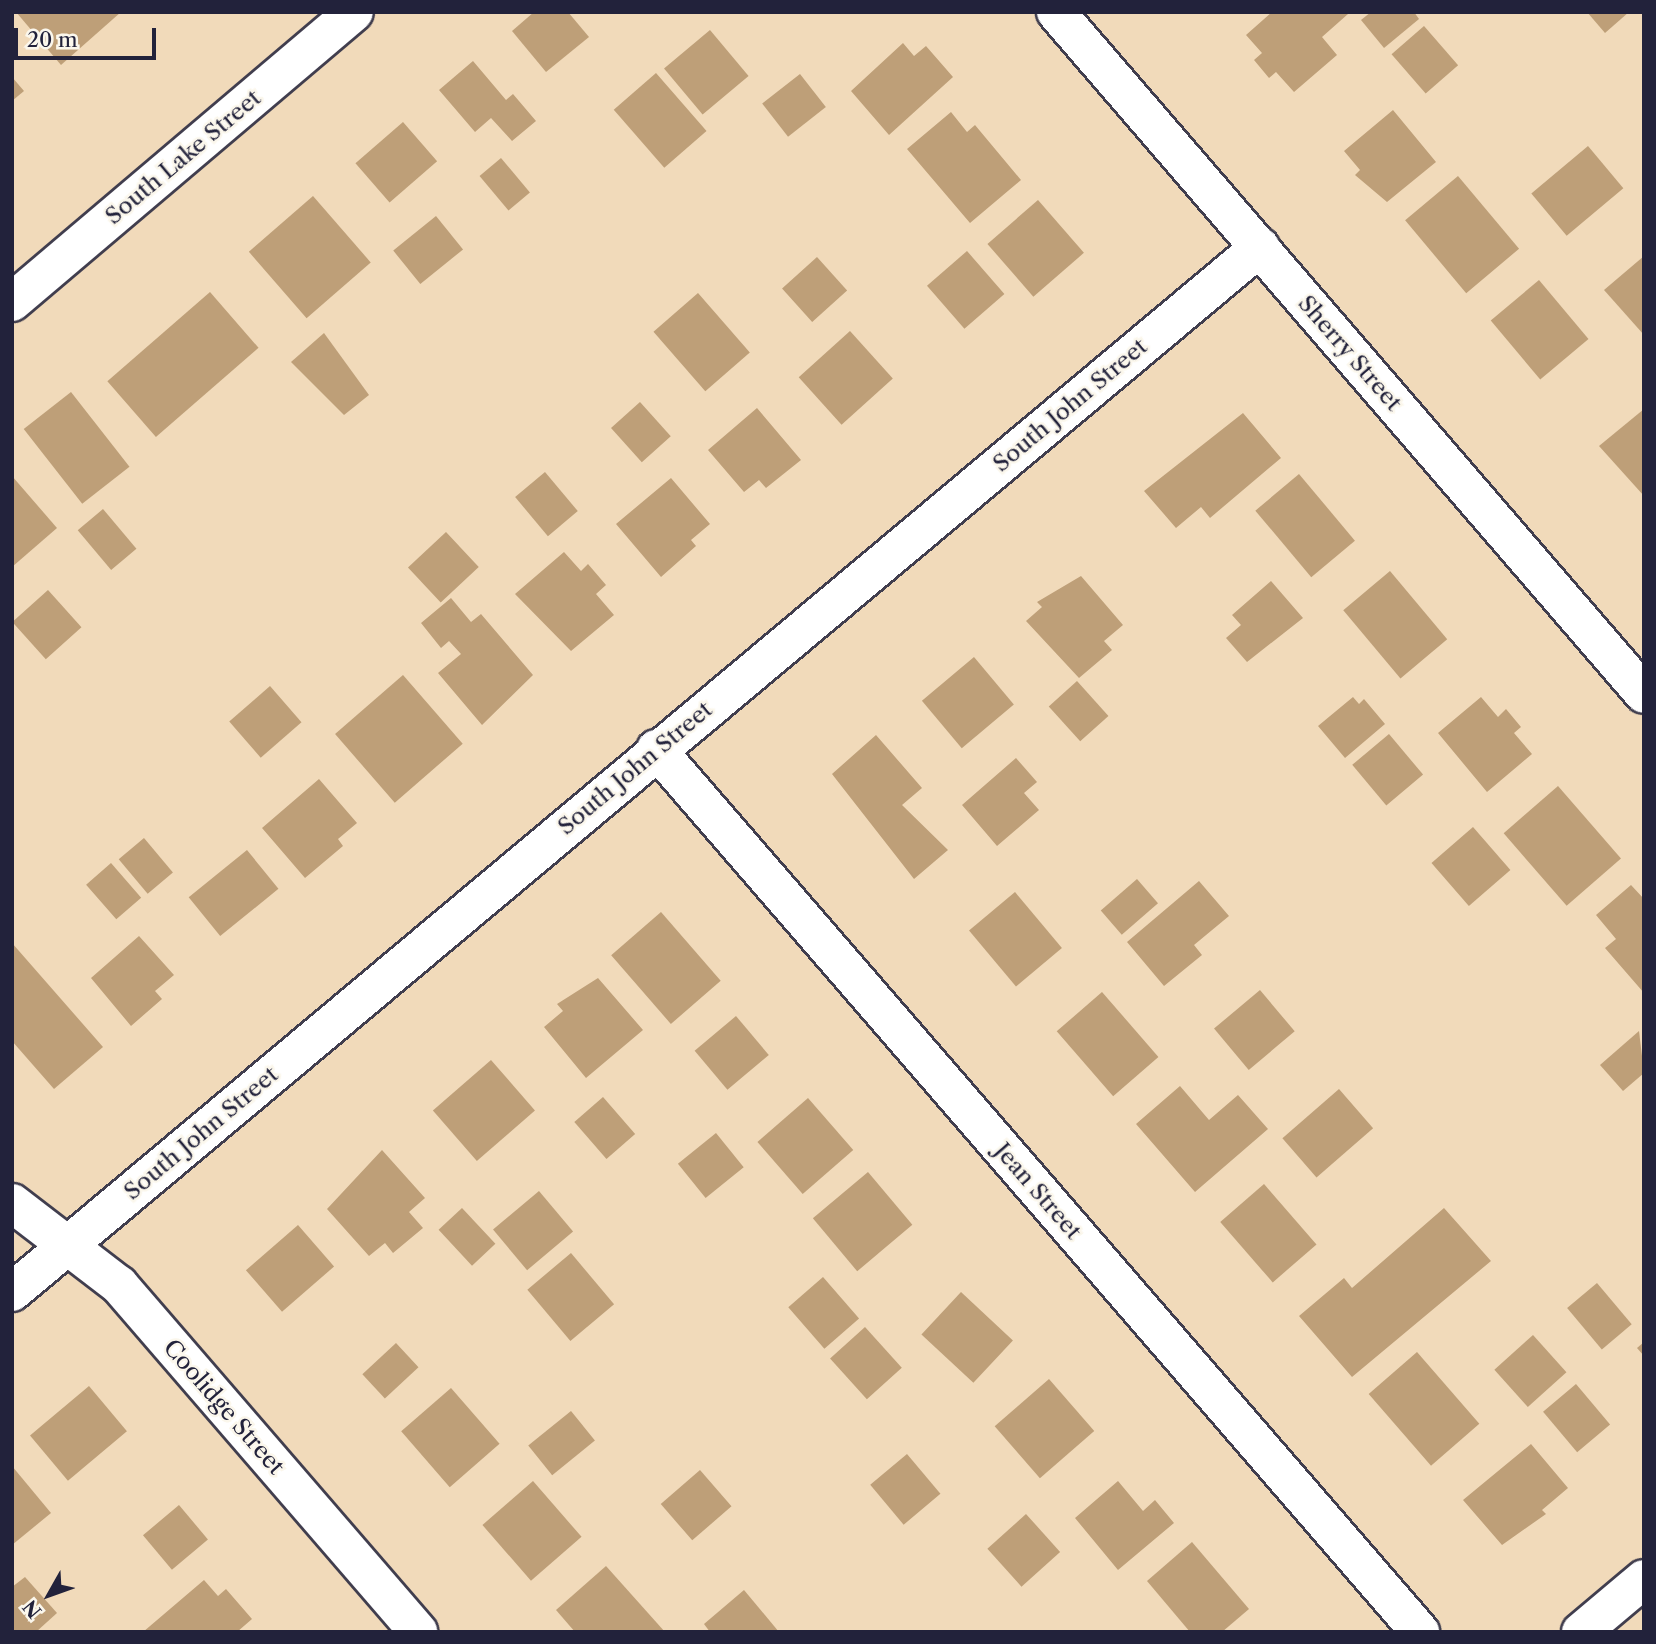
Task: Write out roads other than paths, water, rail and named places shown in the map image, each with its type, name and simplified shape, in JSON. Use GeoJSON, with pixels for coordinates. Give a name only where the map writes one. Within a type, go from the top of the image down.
{"type":"FeatureCollection","features":[{"type":"Feature","properties":{"kind":"street","name":"South Lake Street"},"geometry":{"type":"LineString","coordinates":[[12,302],[354,12]]}},
{"type":"Feature","properties":{"kind":"street","name":"Sherry Street"},"geometry":{"type":"LineString","coordinates":[[1056,12],[1644,694]]}},
{"type":"Feature","properties":{"kind":"street","name":"South John Street"},"geometry":{"type":"LineString","coordinates":[[12,1292],[656,749],[1260,247]]}},
{"type":"Feature","properties":{"kind":"street","name":"Jean Street"},"geometry":{"type":"LineString","coordinates":[[656,749],[1420,1632]]}},
{"type":"Feature","properties":{"kind":"street","name":"Coolidge Street"},"geometry":{"type":"LineString","coordinates":[[12,1203],[119,1285],[418,1632]]}},
{"type":"Feature","properties":{"kind":"street"},"geometry":{"type":"LineString","coordinates":[[1581,1632],[1644,1579]]}}]}
